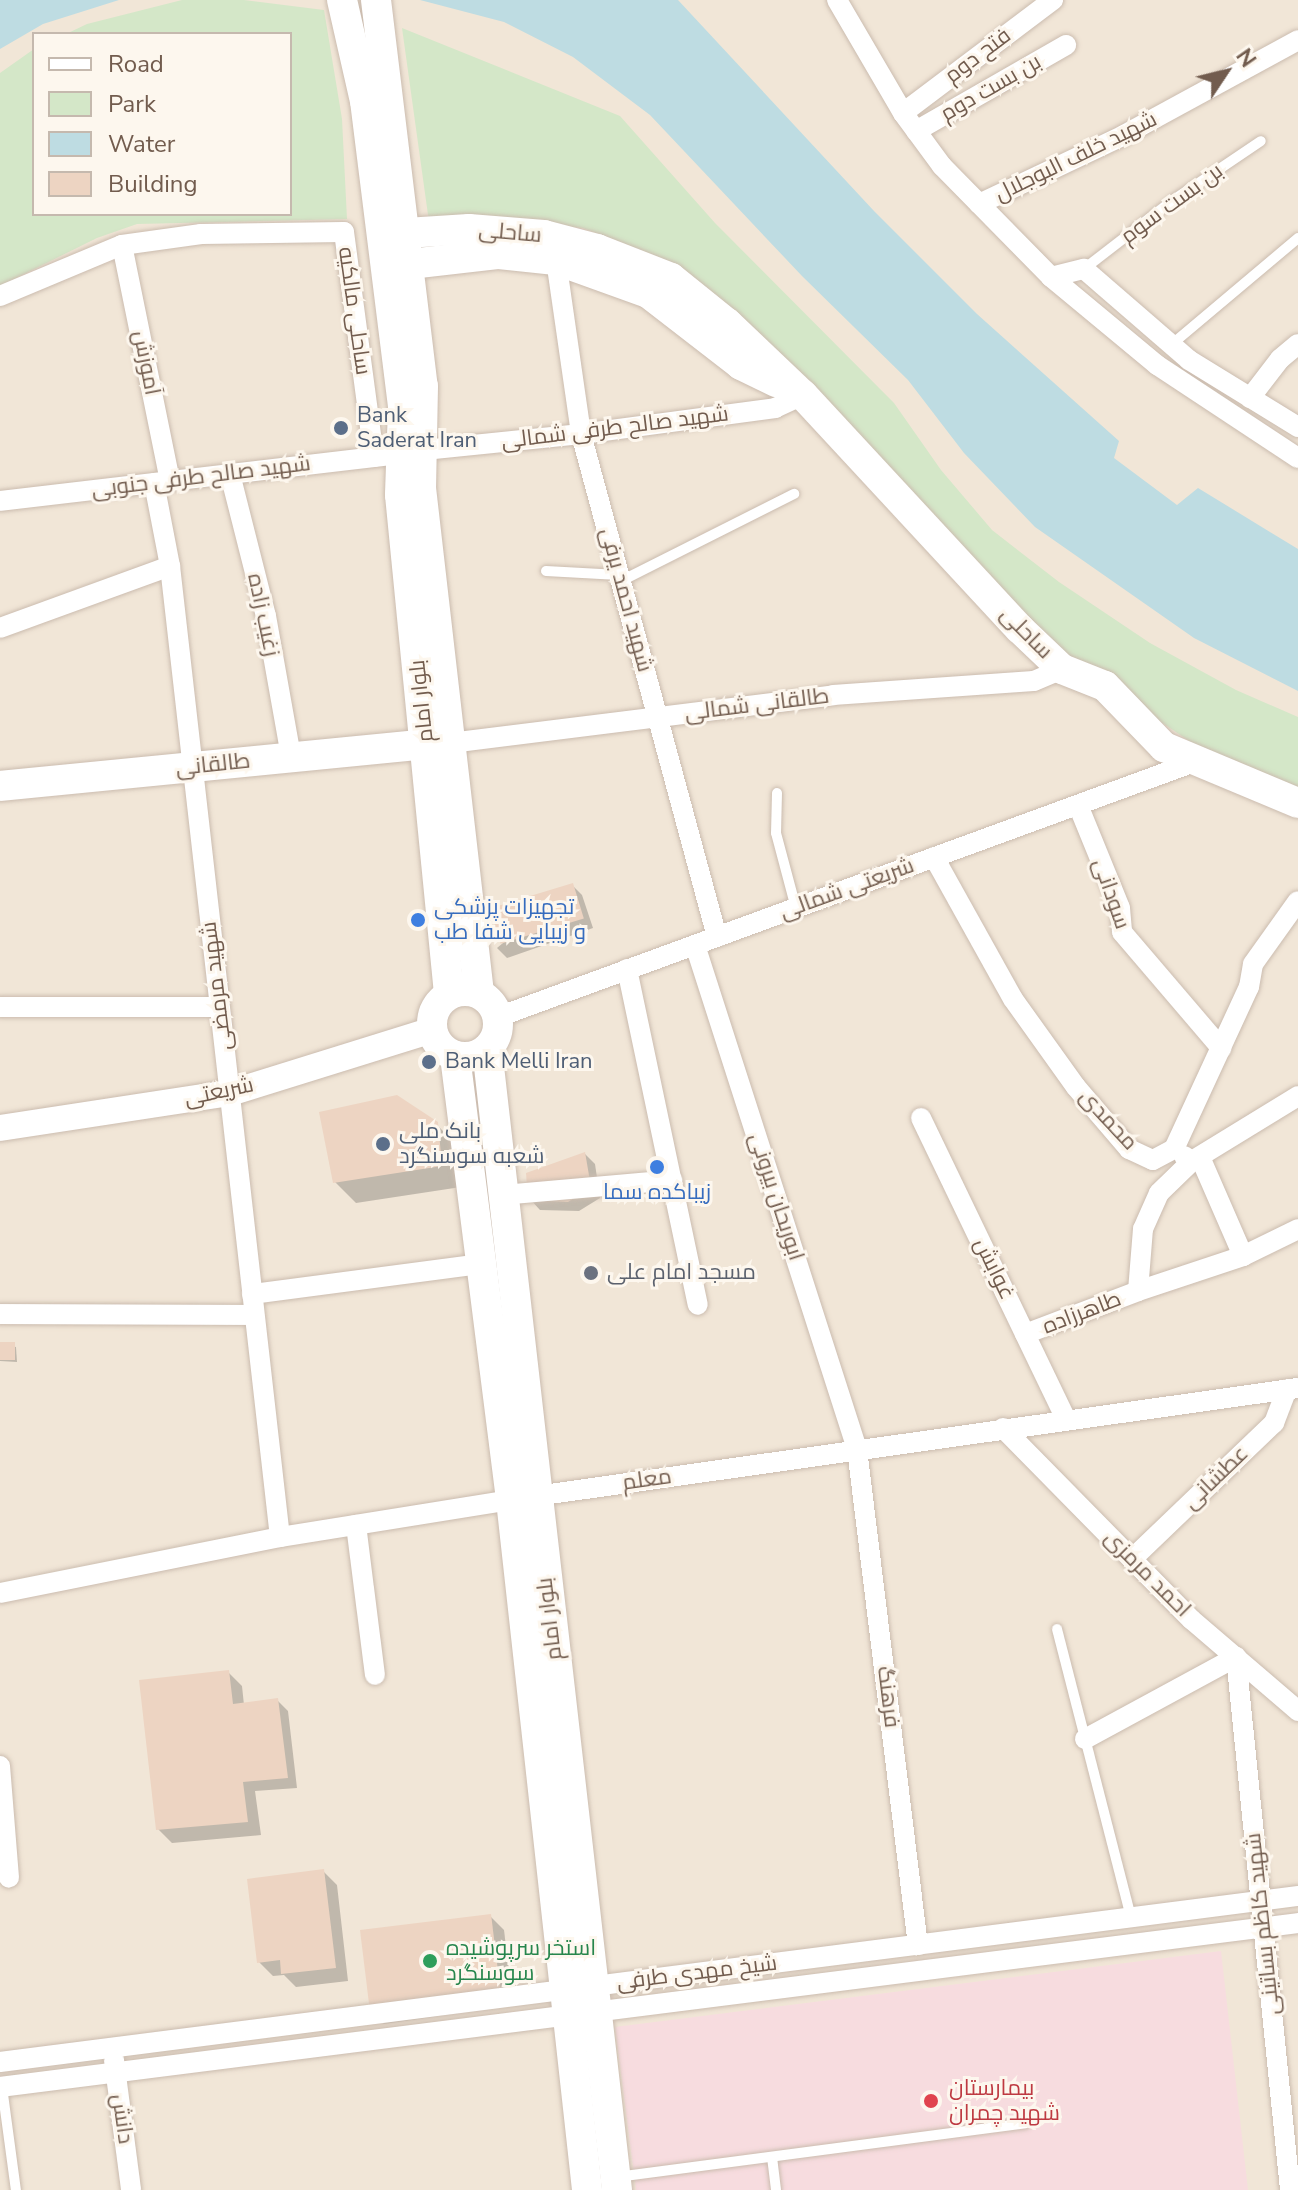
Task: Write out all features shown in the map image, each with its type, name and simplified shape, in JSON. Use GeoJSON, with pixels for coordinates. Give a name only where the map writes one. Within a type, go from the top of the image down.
{"type":"FeatureCollection","features":[{"type":"Feature","properties":{"kind":"main road","name":"بلوار امام"},"geometry":{"type":"LineString","coordinates":[[342,0],[365,101],[403,408],[400,495],[438,743]]}},
{"type":"Feature","properties":{"kind":"main road"},"geometry":{"type":"LineString","coordinates":[[378,12],[423,386],[400,454]]}},
{"type":"Feature","properties":{"kind":"main road","name":"ساحلی"},"geometry":{"type":"LineString","coordinates":[[406,233],[469,229],[544,235],[597,249],[671,278],[727,323],[803,395],[1020,629],[1062,669],[1105,686],[1164,747],[1298,803]]}},
{"type":"Feature","properties":{"kind":"main road","name":"ساحلی"},"geometry":{"type":"LineString","coordinates":[[410,264],[499,254],[556,260],[648,293],[741,365],[803,395]]}},
{"type":"Feature","properties":{"kind":"main road","name":"بلوار امام"},"geometry":{"type":"LineString","coordinates":[[400,454],[421,488],[438,743],[464,994]]}},
{"type":"Feature","properties":{"kind":"main road","name":"طالقانی"},"geometry":{"type":"LineString","coordinates":[[0,786],[438,743]]}},
{"type":"Feature","properties":{"kind":"main road"},"geometry":{"type":"LineString","coordinates":[[464,994],[487,999],[498,1017],[497,1034],[487,1049],[472,1056],[455,1056],[440,1046],[432,1030],[434,1010],[464,994]]}},
{"type":"Feature","properties":{"kind":"main road","name":"بلوار امام"},"geometry":{"type":"LineString","coordinates":[[487,1049],[502,1195],[524,1498],[581,2001],[616,2184]]}},
{"type":"Feature","properties":{"kind":"main road","name":"بلوار امام"},"geometry":{"type":"LineString","coordinates":[[455,1056],[481,1264],[524,1498]]}},
{"type":"Feature","properties":{"kind":"main road","name":"بلوار امام"},"geometry":{"type":"LineString","coordinates":[[581,2001],[587,2190]]}},
{"type":"Feature","properties":{"kind":"street"},"geometry":{"type":"LineString","coordinates":[[837,0],[903,113],[942,166],[1051,277],[1157,365],[1298,458]]}},
{"type":"Feature","properties":{"kind":"street","name":"فتح دوم"},"geometry":{"type":"LineString","coordinates":[[903,113],[1053,0]]}},
{"type":"Feature","properties":{"kind":"street","name":"شهید خلف البوجلال"},"geometry":{"type":"LineString","coordinates":[[979,204],[1162,115],[1298,40]]}},
{"type":"Feature","properties":{"kind":"street","name":"بن بست دوم"},"geometry":{"type":"LineString","coordinates":[[916,131],[1066,45]]}},
{"type":"Feature","properties":{"kind":"street","name":"ساحلی مالکیه"},"geometry":{"type":"LineString","coordinates":[[0,296],[122,245],[201,234],[344,232],[400,454]]}},
{"type":"Feature","properties":{"kind":"street","name":"آموزش"},"geometry":{"type":"LineString","coordinates":[[122,245],[162,482]]}},
{"type":"Feature","properties":{"kind":"street","name":"شهید احمد یرفی"},"geometry":{"type":"LineString","coordinates":[[556,260],[581,434],[717,937]]}},
{"type":"Feature","properties":{"kind":"street"},"geometry":{"type":"LineString","coordinates":[[1051,277],[1084,269],[1171,345],[1298,427]]}},
{"type":"Feature","properties":{"kind":"street"},"geometry":{"type":"LineString","coordinates":[[1250,398],[1280,359],[1298,344]]}},
{"type":"Feature","properties":{"kind":"street","name":"شهید صالح طرفی شمالی"},"geometry":{"type":"LineString","coordinates":[[400,454],[775,408],[803,395]]}},
{"type":"Feature","properties":{"kind":"street","name":"شهید صالح طرفی جنوبی"},"geometry":{"type":"LineString","coordinates":[[0,501],[400,454]]}},
{"type":"Feature","properties":{"kind":"street","name":"زغیب زاده"},"geometry":{"type":"LineString","coordinates":[[230,474],[266,616],[291,757]]}},
{"type":"Feature","properties":{"kind":"street","name":"شهید مرمضی"},"geometry":{"type":"LineString","coordinates":[[162,482],[280,1537]]}},
{"type":"Feature","properties":{"kind":"street"},"geometry":{"type":"LineString","coordinates":[[0,628],[170,566]]}},
{"type":"Feature","properties":{"kind":"street","name":"طالقانی شمالی"},"geometry":{"type":"LineString","coordinates":[[438,743],[833,695],[1034,681],[1062,669]]}},
{"type":"Feature","properties":{"kind":"street","name":"شریعتی شمالی"},"geometry":{"type":"LineString","coordinates":[[498,1017],[1197,761]]}},
{"type":"Feature","properties":{"kind":"street","name":"سودانی"},"geometry":{"type":"LineString","coordinates":[[1078,805],[1120,908],[1122,932],[1221,1048]]}},
{"type":"Feature","properties":{"kind":"street","name":"محمدی"},"geometry":{"type":"LineString","coordinates":[[934,857],[1013,999],[1076,1087],[1129,1149],[1153,1160],[1174,1149],[1249,987],[1253,964],[1298,901]]}},
{"type":"Feature","properties":{"kind":"street","name":"ابوریحان بیرونی"},"geometry":{"type":"LineString","coordinates":[[695,945],[857,1449]]}},
{"type":"Feature","properties":{"kind":"street"},"geometry":{"type":"LineString","coordinates":[[627,969],[698,1305]]}},
{"type":"Feature","properties":{"kind":"street"},"geometry":{"type":"LineString","coordinates":[[0,1007],[219,1007]]}},
{"type":"Feature","properties":{"kind":"street","name":"شریعتی"},"geometry":{"type":"LineString","coordinates":[[0,1128],[230,1093],[432,1030]]}},
{"type":"Feature","properties":{"kind":"street","name":"طاهرزاده"},"geometry":{"type":"LineString","coordinates":[[1138,1291],[1143,1229],[1159,1193],[1196,1159],[1298,1096]]}},
{"type":"Feature","properties":{"kind":"street","name":"غوابش"},"geometry":{"type":"LineString","coordinates":[[921,1118],[1066,1419]]}},
{"type":"Feature","properties":{"kind":"street"},"geometry":{"type":"LineString","coordinates":[[1174,1149],[1196,1159],[1243,1256]]}},
{"type":"Feature","properties":{"kind":"street"},"geometry":{"type":"LineString","coordinates":[[502,1195],[672,1180]]}},
{"type":"Feature","properties":{"kind":"street","name":"طاهرزاده"},"geometry":{"type":"LineString","coordinates":[[1025,1334],[1138,1291],[1243,1256],[1298,1229]]}},
{"type":"Feature","properties":{"kind":"street"},"geometry":{"type":"LineString","coordinates":[[252,1294],[481,1264]]}},
{"type":"Feature","properties":{"kind":"street"},"geometry":{"type":"LineString","coordinates":[[0,1314],[254,1315]]}},
{"type":"Feature","properties":{"kind":"street","name":"معلم"},"geometry":{"type":"LineString","coordinates":[[0,1593],[280,1537],[524,1498],[1292,1388]]}},
{"type":"Feature","properties":{"kind":"street","name":"عطشانی"},"geometry":{"type":"LineString","coordinates":[[1132,1559],[1274,1423],[1292,1388]]}},
{"type":"Feature","properties":{"kind":"street","name":"احمد مرمزی"},"geometry":{"type":"LineString","coordinates":[[1003,1428],[1132,1559],[1298,1711]]}},
{"type":"Feature","properties":{"kind":"street","name":"فرهنگ"},"geometry":{"type":"LineString","coordinates":[[857,1449],[918,1945]]}},
{"type":"Feature","properties":{"kind":"street"},"geometry":{"type":"LineString","coordinates":[[356,1525],[375,1675]]}},
{"type":"Feature","properties":{"kind":"street"},"geometry":{"type":"LineString","coordinates":[[1085,1739],[1236,1657]]}},
{"type":"Feature","properties":{"kind":"street","name":"شهید کاظم بساتینی"},"geometry":{"type":"LineString","coordinates":[[1236,1657],[1260,1902],[1291,2137],[1290,2190]]}},
{"type":"Feature","properties":{"kind":"street"},"geometry":{"type":"LineString","coordinates":[[0,1766],[9,1878]]}},
{"type":"Feature","properties":{"kind":"street","name":"شیخ مهدی طرفی"},"geometry":{"type":"LineString","coordinates":[[1,2087],[254,2055],[918,1945],[1298,1896]]}},
{"type":"Feature","properties":{"kind":"street","name":"شیخ مهدی طرفی"},"geometry":{"type":"LineString","coordinates":[[0,2062],[251,2030],[581,2001],[1298,1923]]}},
{"type":"Feature","properties":{"kind":"street"},"geometry":{"type":"LineString","coordinates":[[251,2030],[254,2055]]}},
{"type":"Feature","properties":{"kind":"street","name":"دانش"},"geometry":{"type":"LineString","coordinates":[[112,2048],[131,2190]]}},
{"type":"Feature","properties":{"kind":"lane","name":"بن بست سوم"},"geometry":{"type":"LineString","coordinates":[[1084,269],[1172,201],[1261,141]]}},
{"type":"Feature","properties":{"kind":"lane"},"geometry":{"type":"LineString","coordinates":[[1171,345],[1298,238]]}},
{"type":"Feature","properties":{"kind":"lane"},"geometry":{"type":"LineString","coordinates":[[546,571],[620,578],[794,494]]}},
{"type":"Feature","properties":{"kind":"lane"},"geometry":{"type":"LineString","coordinates":[[777,793],[776,833],[796,908]]}},
{"type":"Feature","properties":{"kind":"lane"},"geometry":{"type":"LineString","coordinates":[[1057,1629],[1131,1918]]}},
{"type":"Feature","properties":{"kind":"lane"},"geometry":{"type":"LineString","coordinates":[[1,2087],[16,2190]]}},
{"type":"Feature","properties":{"kind":"lane"},"geometry":{"type":"LineString","coordinates":[[616,2184],[772,2157],[1025,2123]]}},
{"type":"Feature","properties":{"kind":"lane"},"geometry":{"type":"LineString","coordinates":[[772,2157],[776,2190]]}},
{"type":"Feature","properties":{"kind":"shaded area"},"geometry":{"type":"Polygon","coordinates":[[[0,0],[1298,0],[1298,2190],[0,2190],[0,0]]]}},
{"type":"Feature","properties":{"kind":"shaded area","name":"بیمارستان شهید چمران"},"geometry":{"type":"Polygon","coordinates":[[[1221,1951],[1248,2190],[636,2190],[615,2027],[1221,1951]]]}},
{"type":"Feature","properties":{"kind":"green space"},"geometry":{"type":"Polygon","coordinates":[[[182,0],[244,0],[324,10],[342,119],[347,219],[137,224],[97,238],[0,286],[0,73],[32,50],[32,216],[292,216],[292,32],[70,32],[87,24],[182,0]]]}},
{"type":"Feature","properties":{"kind":"green space"},"geometry":{"type":"Polygon","coordinates":[[[402,28],[620,116],[715,223],[894,403],[941,470],[992,530],[1059,582],[1150,643],[1236,690],[1298,717],[1298,792],[1210,755],[1063,656],[625,244],[583,228],[547,224],[429,222],[402,28]]]}},
{"type":"Feature","properties":{"kind":"water"},"geometry":{"type":"Polygon","coordinates":[[[0,0],[119,0],[43,24],[0,49],[0,0]]]}},
{"type":"Feature","properties":{"kind":"water"},"geometry":{"type":"Polygon","coordinates":[[[420,0],[678,0],[874,211],[977,314],[1119,441],[1114,458],[1177,505],[1198,488],[1298,549],[1298,691],[1194,638],[1035,527],[964,453],[908,380],[802,276],[650,115],[573,57],[504,22],[420,0]]]}},
{"type":"Feature","properties":{"kind":"building"},"geometry":{"type":"Polygon","coordinates":[[[573,883],[584,918],[501,944],[490,908],[573,883]]]}},
{"type":"Feature","properties":{"kind":"building","name":"بانک ملی شعبه سوسنگرد"},"geometry":{"type":"Polygon","coordinates":[[[397,1095],[438,1122],[442,1166],[333,1183],[319,1112],[397,1095]]]}},
{"type":"Feature","properties":{"kind":"building"},"geometry":{"type":"Polygon","coordinates":[[[585,1152],[591,1187],[568,1202],[528,1200],[526,1173],[585,1152]]]}},
{"type":"Feature","properties":{"kind":"building"},"geometry":{"type":"Polygon","coordinates":[[[0,1342],[15,1342],[15,1360],[0,1360],[0,1342]]]}},
{"type":"Feature","properties":{"kind":"building"},"geometry":{"type":"Polygon","coordinates":[[[229,1670],[233,1704],[278,1698],[288,1778],[243,1782],[248,1822],[156,1830],[139,1680],[229,1670]]]}},
{"type":"Feature","properties":{"kind":"building"},"geometry":{"type":"Polygon","coordinates":[[[324,1869],[336,1968],[281,1974],[280,1960],[257,1963],[247,1879],[324,1869]]]}},
{"type":"Feature","properties":{"kind":"building","name":"استخر سرپوشیده سوسنگرد"},"geometry":{"type":"Polygon","coordinates":[[[491,1914],[501,1992],[370,2008],[360,1930],[491,1914]]]}},
{"type":"Feature","properties":{"kind":"place","name":"Bank Saderat Iran"},"geometry":{"type":"Point","coordinates":[341,428]}},
{"type":"Feature","properties":{"kind":"place","name":"تجهیزات پزشکی و زیبایی شفا طب"},"geometry":{"type":"Point","coordinates":[418,920]}},
{"type":"Feature","properties":{"kind":"place","name":"Bank Melli Iran"},"geometry":{"type":"Point","coordinates":[429,1062]}},
{"type":"Feature","properties":{"kind":"place","name":"بانک ملی شعبه سوسنگرد"},"geometry":{"type":"Point","coordinates":[383,1144]}},
{"type":"Feature","properties":{"kind":"place","name":"زیباکده سما"},"geometry":{"type":"Point","coordinates":[657,1167]}},
{"type":"Feature","properties":{"kind":"place","name":"مسجد امام علی"},"geometry":{"type":"Point","coordinates":[591,1273]}},
{"type":"Feature","properties":{"kind":"place","name":"استخر سرپوشیده سوسنگرد"},"geometry":{"type":"Point","coordinates":[430,1961]}},
{"type":"Feature","properties":{"kind":"place","name":"بیمارستان شهید چمران"},"geometry":{"type":"Point","coordinates":[931,2101]}}]}
